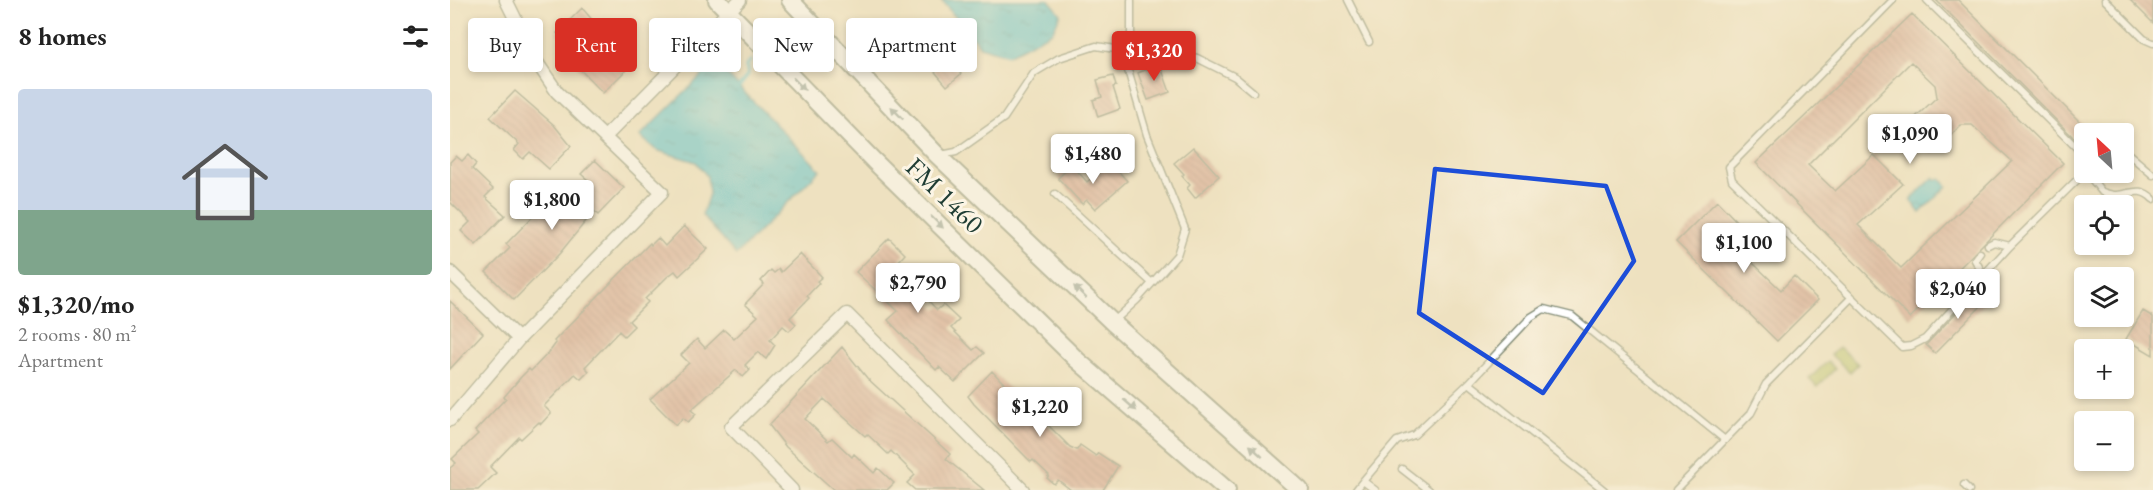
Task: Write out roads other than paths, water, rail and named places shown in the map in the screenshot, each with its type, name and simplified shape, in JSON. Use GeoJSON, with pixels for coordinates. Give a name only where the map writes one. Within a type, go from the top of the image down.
{"type":"FeatureCollection","features":[{"type":"Feature","properties":{"kind":"main road","name":"FM 1460"},"geometry":{"type":"LineString","coordinates":[[790,0],[937,156],[1112,322],[1300,490]]}},
{"type":"Feature","properties":{"kind":"main road","name":"FM 1460"},"geometry":{"type":"LineString","coordinates":[[723,6],[874,161],[1077,360],[1227,490]]}},
{"type":"Feature","properties":{"kind":"street"},"geometry":{"type":"LineString","coordinates":[[450,420],[519,339],[662,192],[606,136],[557,92],[536,61],[506,0]]}},
{"type":"Feature","properties":{"kind":"street"},"geometry":{"type":"LineString","coordinates":[[606,136],[723,6],[740,0]]}},
{"type":"Feature","properties":{"kind":"street"},"geometry":{"type":"LineString","coordinates":[[450,272],[519,339]]}},
{"type":"Feature","properties":{"kind":"street"},"geometry":{"type":"LineString","coordinates":[[792,490],[731,427],[847,314],[1023,490]]}},
{"type":"Feature","properties":{"kind":"lane"},"geometry":{"type":"LineString","coordinates":[[1112,322],[1137,300],[1177,255],[1185,229],[1148,135],[1122,50],[1131,35],[1131,0]]}},
{"type":"Feature","properties":{"kind":"lane"},"geometry":{"type":"LineString","coordinates":[[1348,0],[1369,42]]}},
{"type":"Feature","properties":{"kind":"lane"},"geometry":{"type":"LineString","coordinates":[[1893,0],[1729,168],[1732,180],[1902,347],[1911,346],[1925,339],[1983,274],[2075,183]]}},
{"type":"Feature","properties":{"kind":"lane"},"geometry":{"type":"LineString","coordinates":[[1927,0],[2074,145]]}},
{"type":"Feature","properties":{"kind":"lane"},"geometry":{"type":"LineString","coordinates":[[2104,0],[2144,39],[2153,43]]}},
{"type":"Feature","properties":{"kind":"lane"},"geometry":{"type":"LineString","coordinates":[[937,156],[956,152],[1004,118],[1034,73],[1059,58],[1096,46],[1122,50],[1150,48],[1197,58],[1235,77],[1253,92]]}},
{"type":"Feature","properties":{"kind":"lane"},"geometry":{"type":"LineString","coordinates":[[2134,159],[2153,175]]}},
{"type":"Feature","properties":{"kind":"lane"},"geometry":{"type":"LineString","coordinates":[[2095,183],[2102,192],[2116,195],[2135,190],[2148,194],[2153,199]]}},
{"type":"Feature","properties":{"kind":"lane"},"geometry":{"type":"LineString","coordinates":[[1055,194],[1152,283]]}},
{"type":"Feature","properties":{"kind":"lane"},"geometry":{"type":"LineString","coordinates":[[1988,245],[1994,242],[2010,246]]}},
{"type":"Feature","properties":{"kind":"lane"},"geometry":{"type":"LineString","coordinates":[[1980,253],[1975,260],[1983,274]]}},
{"type":"Feature","properties":{"kind":"lane"},"geometry":{"type":"LineString","coordinates":[[1676,490],[1751,413],[1766,384],[1852,297]]}},
{"type":"Feature","properties":{"kind":"lane"},"geometry":{"type":"LineString","coordinates":[[1356,490],[1397,441],[1414,435],[1469,383],[1531,317],[1544,309],[1572,316],[1725,440]]}},
{"type":"Feature","properties":{"kind":"lane"},"geometry":{"type":"LineString","coordinates":[[1469,383],[1604,490]]}},
{"type":"Feature","properties":{"kind":"lane"},"geometry":{"type":"LineString","coordinates":[[1402,469],[1429,490]]}},
{"type":"Feature","properties":{"kind":"lane"},"geometry":{"type":"LineString","coordinates":[[1363,481],[1375,490]]}},
{"type":"Feature","properties":{"kind":"water"},"geometry":{"type":"Polygon","coordinates":[[[941,0],[1049,0],[1061,14],[1052,32],[1008,55],[980,46],[977,42],[977,18],[956,18],[941,0]]]}},
{"type":"Feature","properties":{"kind":"water"},"geometry":{"type":"Polygon","coordinates":[[[705,72],[725,72],[820,170],[736,255],[702,215],[709,194],[707,176],[696,162],[656,150],[640,136],[705,72]]]}},
{"type":"Feature","properties":{"kind":"water"},"geometry":{"type":"Polygon","coordinates":[[[1934,177],[1937,180],[1940,178],[1947,186],[1920,213],[1910,200],[1934,177]]]}},
{"type":"Feature","properties":{"kind":"waterway"},"geometry":{"type":"LineString","coordinates":[[737,89],[748,75],[746,66],[750,61]]}}]}
